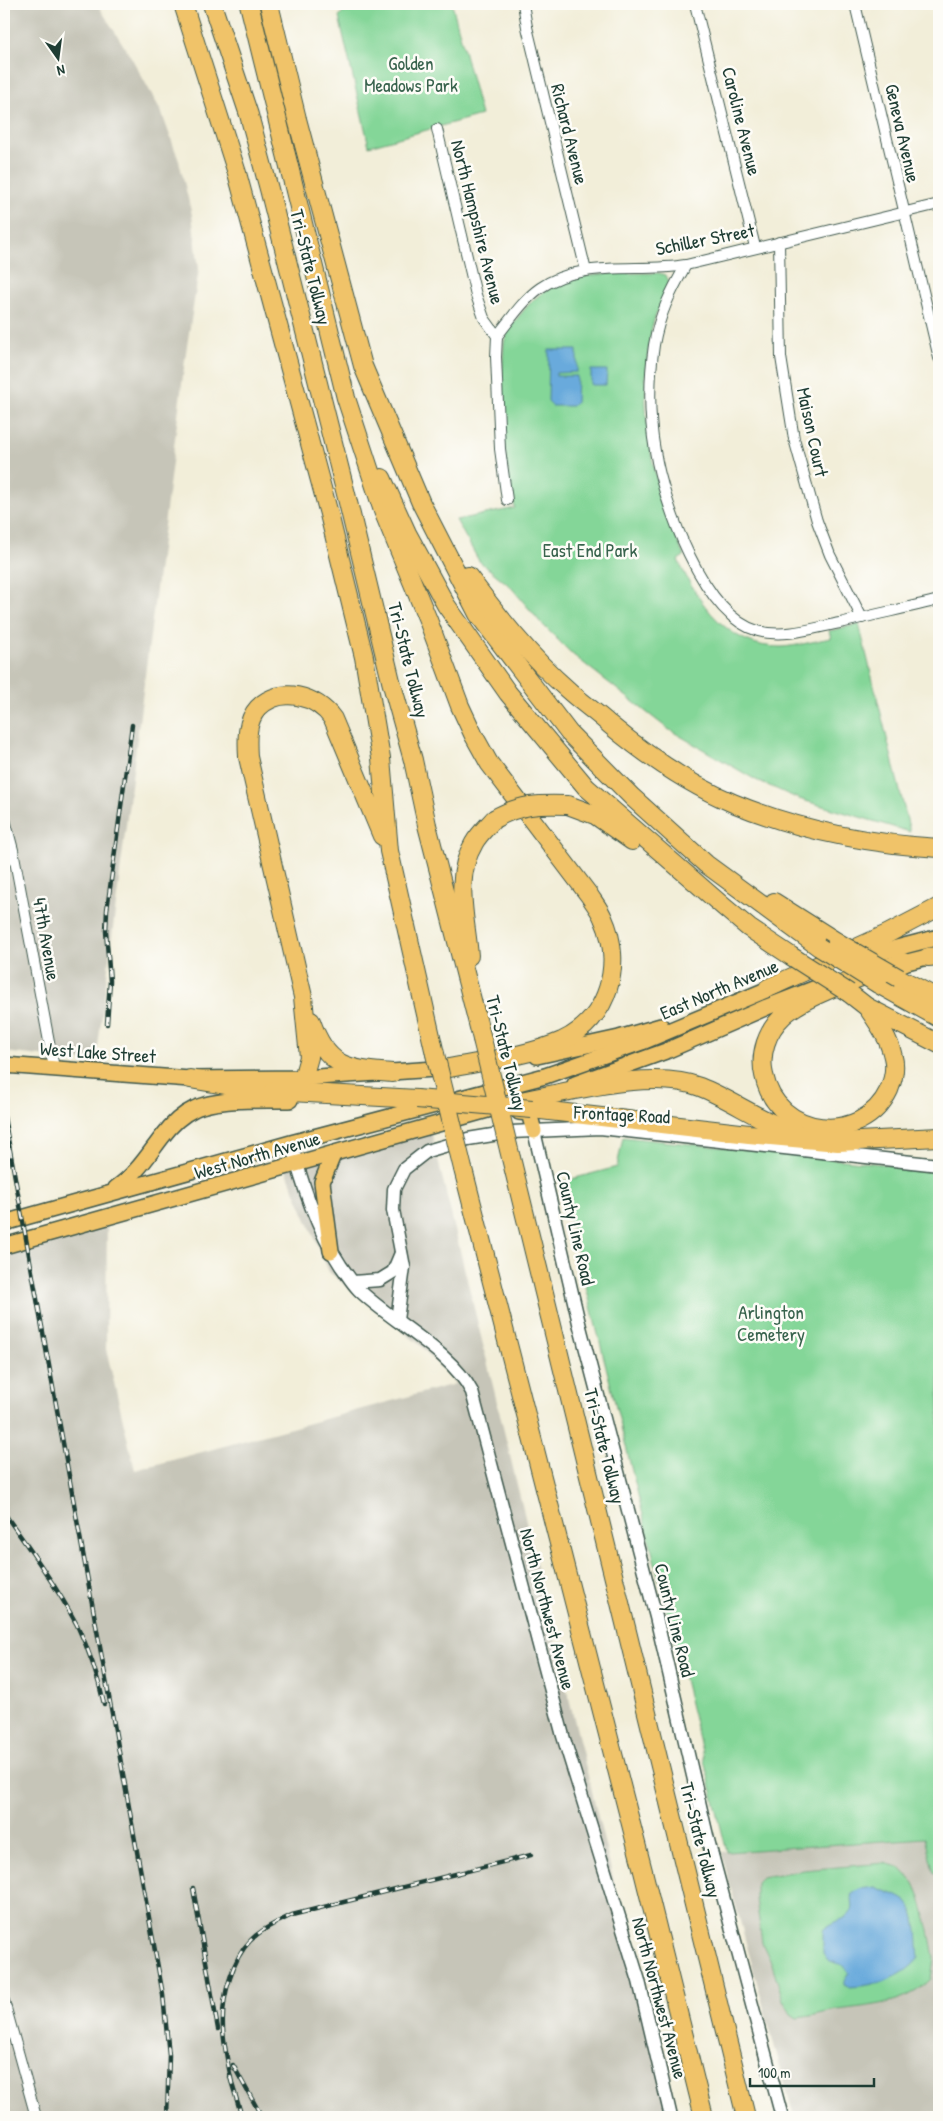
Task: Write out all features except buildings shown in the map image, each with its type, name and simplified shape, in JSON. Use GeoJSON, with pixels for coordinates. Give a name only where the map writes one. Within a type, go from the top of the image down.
{"type":"FeatureCollection","features":[{"type":"Feature","properties":{"kind":"highway"},"geometry":{"type":"LineString","coordinates":[[183,4],[255,234],[329,514],[364,656],[381,758],[389,851],[463,1169],[644,1871],[704,2117]]}},
{"type":"Feature","properties":{"kind":"highway","name":"Tri-State Tollway"},"geometry":{"type":"LineString","coordinates":[[212,4],[249,115],[269,189],[482,1039],[746,2117]]}},
{"type":"Feature","properties":{"kind":"highway"},"geometry":{"type":"LineString","coordinates":[[249,4],[346,398],[383,511],[428,620],[460,706],[474,736],[489,762],[589,896],[603,917],[611,940],[614,963],[610,985],[597,1011],[576,1033],[546,1047],[439,1062]]}},
{"type":"Feature","properties":{"kind":"highway"},"geometry":{"type":"LineString","coordinates":[[271,12],[297,119],[363,366],[422,503],[478,614],[569,733],[632,797],[706,864],[819,947],[878,984],[939,1018]]}},
{"type":"Feature","properties":{"kind":"highway"},"geometry":{"type":"LineString","coordinates":[[346,398],[407,533],[446,605],[508,693],[586,787],[749,928],[849,993],[867,1007],[939,1044]]}},
{"type":"Feature","properties":{"kind":"highway"},"geometry":{"type":"LineString","coordinates":[[439,537],[483,596],[525,647],[567,690],[637,748],[671,770],[732,803],[788,824],[833,834],[915,847],[939,848]]}},
{"type":"Feature","properties":{"kind":"highway"},"geometry":{"type":"LineString","coordinates":[[389,851],[334,719],[326,708],[307,697],[294,695],[274,699],[258,708],[251,720],[247,736],[248,757],[303,996],[320,1042],[336,1061],[350,1068],[392,1072]]}},
{"type":"Feature","properties":{"kind":"highway"},"geometry":{"type":"LineString","coordinates":[[632,797],[770,899],[837,942],[901,970],[939,999]]}},
{"type":"Feature","properties":{"kind":"highway"},"geometry":{"type":"LineString","coordinates":[[473,1006],[461,880],[465,861],[474,842],[494,820],[509,811],[538,804],[568,805],[595,815],[724,908]]}},
{"type":"Feature","properties":{"kind":"highway"},"geometry":{"type":"LineString","coordinates":[[768,988],[880,938],[939,907]]}},
{"type":"Feature","properties":{"kind":"highway"},"geometry":{"type":"LineString","coordinates":[[867,1007],[884,1033],[894,1059],[892,1083],[885,1097],[866,1117],[842,1127],[828,1129],[799,1121],[776,1103],[765,1081],[763,1054],[767,1040],[774,1027],[782,1016],[804,1002],[901,970]]}},
{"type":"Feature","properties":{"kind":"highway"},"geometry":{"type":"LineString","coordinates":[[273,1091],[287,1088],[303,1078],[309,1057],[303,996]]}},
{"type":"Feature","properties":{"kind":"highway"},"geometry":{"type":"LineString","coordinates":[[190,1079],[254,1090],[418,1101],[522,1102],[749,1134],[838,1142],[939,1137]]}},
{"type":"Feature","properties":{"kind":"highway"},"geometry":{"type":"LineString","coordinates":[[522,1102],[625,1082],[670,1079],[700,1087],[782,1128],[816,1139],[838,1142]]}},
{"type":"Feature","properties":{"kind":"main road","name":"East North Avenue"},"geometry":{"type":"LineString","coordinates":[[522,1102],[610,1055],[768,988],[882,950],[939,937]]}},
{"type":"Feature","properties":{"kind":"main road","name":"East North Avenue"},"geometry":{"type":"LineString","coordinates":[[522,1102],[617,1070],[805,992],[849,977],[901,970],[935,955]]}},
{"type":"Feature","properties":{"kind":"main road","name":"West Lake Street"},"geometry":{"type":"LineString","coordinates":[[4,1065],[190,1079],[303,1078],[392,1072],[439,1062],[490,1064],[569,1050],[661,1026],[743,999]]}},
{"type":"Feature","properties":{"kind":"main road"},"geometry":{"type":"LineString","coordinates":[[107,1194],[125,1183],[173,1124],[195,1108],[259,1100],[418,1101]]}},
{"type":"Feature","properties":{"kind":"main road"},"geometry":{"type":"LineString","coordinates":[[522,1102],[529,1113],[534,1131]]}},
{"type":"Feature","properties":{"kind":"main road","name":"West North Avenue"},"geometry":{"type":"LineString","coordinates":[[4,1223],[291,1143],[522,1102]]}},
{"type":"Feature","properties":{"kind":"main road","name":"West North Avenue"},"geometry":{"type":"LineString","coordinates":[[4,1246],[522,1102]]}},
{"type":"Feature","properties":{"kind":"main road"},"geometry":{"type":"LineString","coordinates":[[331,1251],[322,1182],[333,1154]]}},
{"type":"Feature","properties":{"kind":"street","name":"Richard Avenue"},"geometry":{"type":"LineString","coordinates":[[524,4],[526,27],[586,271]]}},
{"type":"Feature","properties":{"kind":"street","name":"Caroline Avenue"},"geometry":{"type":"LineString","coordinates":[[695,4],[755,248]]}},
{"type":"Feature","properties":{"kind":"street","name":"Geneva Avenue"},"geometry":{"type":"LineString","coordinates":[[855,4],[939,358]]}},
{"type":"Feature","properties":{"kind":"street","name":"North Hampshire Avenue"},"geometry":{"type":"LineString","coordinates":[[437,129],[476,295],[484,318],[497,336]]}},
{"type":"Feature","properties":{"kind":"street","name":"Schiller Street"},"geometry":{"type":"LineString","coordinates":[[497,336],[526,300],[541,287],[558,279],[586,271],[617,268],[666,268],[686,265],[939,204]]}},
{"type":"Feature","properties":{"kind":"street","name":"Maison Court"},"geometry":{"type":"LineString","coordinates":[[779,242],[781,357],[794,439],[817,521],[830,555],[862,618]]}},
{"type":"Feature","properties":{"kind":"street"},"geometry":{"type":"LineString","coordinates":[[686,265],[662,312],[657,330],[652,363],[651,388],[653,432],[659,470],[669,506],[700,575],[712,594],[733,617],[752,629],[774,633],[817,628],[939,600]]}},
{"type":"Feature","properties":{"kind":"street"},"geometry":{"type":"LineString","coordinates":[[497,336],[496,357],[500,449],[507,500]]}},
{"type":"Feature","properties":{"kind":"street","name":"47th Avenue"},"geometry":{"type":"LineString","coordinates":[[4,816],[13,850],[54,1068]]}},
{"type":"Feature","properties":{"kind":"street","name":"Frontage Road"},"geometry":{"type":"LineString","coordinates":[[397,1320],[404,1268],[393,1210],[394,1189],[404,1169],[427,1151],[468,1139],[511,1132],[600,1128],[939,1165]]}},
{"type":"Feature","properties":{"kind":"street","name":"County Line Road"},"geometry":{"type":"LineString","coordinates":[[534,1131],[578,1323],[656,1617],[708,1840],[782,2117]]}},
{"type":"Feature","properties":{"kind":"street","name":"North Northwest Avenue"},"geometry":{"type":"LineString","coordinates":[[291,1143],[312,1212],[331,1251],[353,1282],[371,1301],[427,1343],[460,1374],[472,1392],[565,1745],[639,1981],[671,2117]]}},
{"type":"Feature","properties":{"kind":"street"},"geometry":{"type":"LineString","coordinates":[[353,1282],[380,1280],[393,1272],[401,1253]]}},
{"type":"Feature","properties":{"kind":"street"},"geometry":{"type":"LineString","coordinates":[[4,2001],[36,2117]]}},
{"type":"Feature","properties":{"kind":"shaded area"},"geometry":{"type":"Polygon","coordinates":[[[4,4],[97,4],[131,57],[161,111],[179,161],[192,215],[199,269],[186,352],[96,1062],[4,1052],[4,4]]]}},
{"type":"Feature","properties":{"kind":"shaded area"},"geometry":{"type":"Polygon","coordinates":[[[430,1127],[671,2117],[4,2117],[4,1246],[107,1217],[106,1349],[135,1470],[455,1384],[420,1345],[329,1272],[285,1168],[430,1127]]]}},
{"type":"Feature","properties":{"kind":"shaded area"},"geometry":{"type":"Polygon","coordinates":[[[926,1838],[934,1872],[939,1872],[939,2117],[794,2117],[721,1852],[926,1838]]]}},
{"type":"Feature","properties":{"kind":"green space","name":"Golden Meadows Park"},"geometry":{"type":"Polygon","coordinates":[[[351,4],[452,4],[481,115],[369,146],[339,17],[351,4]]]}},
{"type":"Feature","properties":{"kind":"green space","name":"East End Park"},"geometry":{"type":"Polygon","coordinates":[[[659,273],[666,275],[669,282],[652,328],[647,357],[646,415],[655,473],[672,529],[684,556],[678,560],[695,592],[706,607],[731,631],[746,640],[762,645],[794,646],[831,638],[829,631],[859,624],[910,832],[799,799],[756,780],[668,729],[572,654],[541,623],[510,586],[479,561],[456,520],[515,508],[507,467],[503,426],[502,384],[505,338],[509,329],[524,310],[538,296],[569,280],[604,274],[659,273]]]}},
{"type":"Feature","properties":{"kind":"green space","name":"Arlington Cemetery"},"geometry":{"type":"Polygon","coordinates":[[[623,1137],[939,1170],[939,1872],[934,1873],[925,1838],[727,1852],[560,1182],[617,1167],[623,1137]]]}},
{"type":"Feature","properties":{"kind":"green space"},"geometry":{"type":"Polygon","coordinates":[[[884,1863],[899,1867],[914,1883],[920,1897],[934,1958],[931,1979],[921,1988],[900,1999],[876,2005],[797,2018],[791,2014],[783,2000],[772,1964],[762,1943],[756,1898],[756,1882],[761,1877],[804,1870],[884,1863]]]}},
{"type":"Feature","properties":{"kind":"water"},"geometry":{"type":"Polygon","coordinates":[[[549,350],[577,350],[577,372],[556,373],[556,376],[577,376],[576,402],[572,406],[552,406],[548,402],[549,350]]]}},
{"type":"Feature","properties":{"kind":"water"},"geometry":{"type":"Polygon","coordinates":[[[591,370],[607,370],[606,385],[591,385],[591,370]]]}},
{"type":"Feature","properties":{"kind":"water"},"geometry":{"type":"Polygon","coordinates":[[[875,1887],[901,1898],[912,1908],[917,1929],[919,1958],[905,1971],[887,1980],[868,1985],[848,1987],[844,1985],[844,1981],[849,1973],[847,1969],[843,1965],[828,1960],[823,1953],[823,1930],[850,1914],[853,1904],[851,1895],[859,1889],[875,1887]]]}},
{"type":"Feature","properties":{"kind":"railway"},"geometry":{"type":"LineString","coordinates":[[107,1024],[110,981],[106,931],[107,910],[132,725]]}},
{"type":"Feature","properties":{"kind":"railway"},"geometry":{"type":"LineString","coordinates":[[4,1117],[163,1995],[169,2055],[167,2117]]}},
{"type":"Feature","properties":{"kind":"railway"},"geometry":{"type":"LineString","coordinates":[[4,1513],[52,1582],[77,1625],[93,1664],[104,1704]]}},
{"type":"Feature","properties":{"kind":"railway"},"geometry":{"type":"LineString","coordinates":[[232,2083],[223,2030],[226,1992],[233,1968],[240,1954],[246,1945],[259,1933],[292,1915],[531,1855]]}},
{"type":"Feature","properties":{"kind":"railway"},"geometry":{"type":"LineString","coordinates":[[193,1888],[218,2029]]}},
{"type":"Feature","properties":{"kind":"railway"},"geometry":{"type":"LineString","coordinates":[[233,2065],[262,2117]]}},
{"type":"Feature","properties":{"kind":"railway"},"geometry":{"type":"LineString","coordinates":[[230,2077],[242,2117]]}}]}
